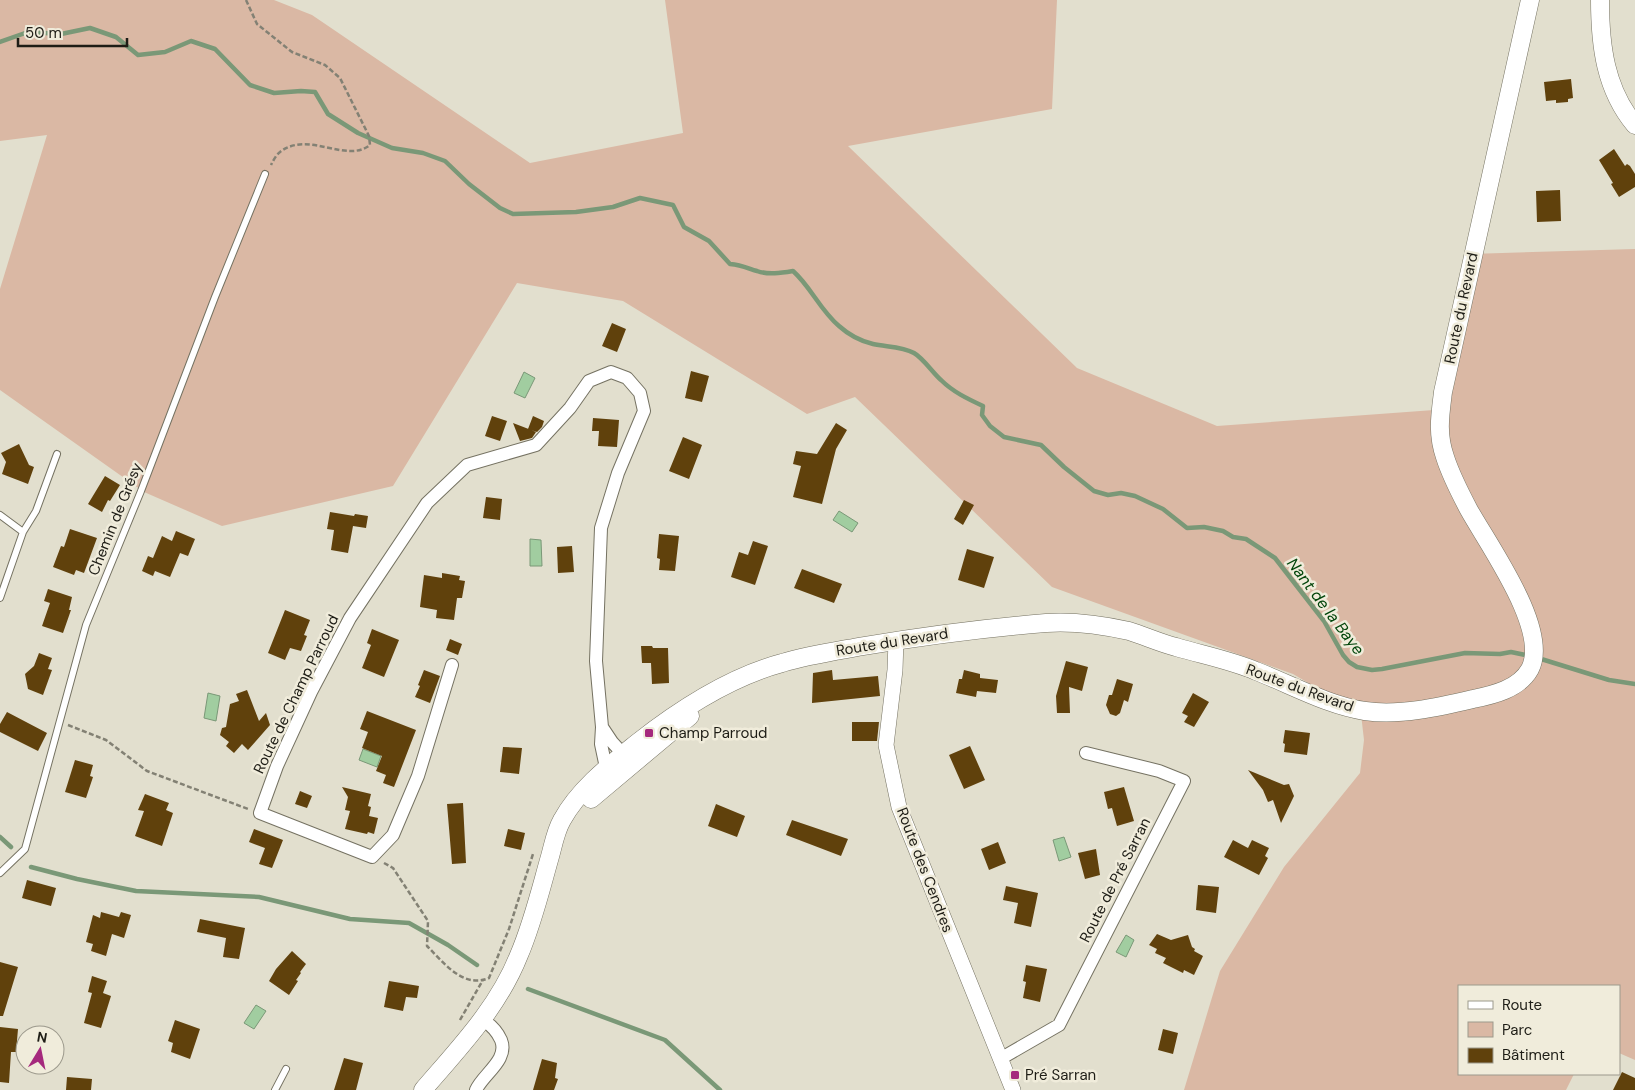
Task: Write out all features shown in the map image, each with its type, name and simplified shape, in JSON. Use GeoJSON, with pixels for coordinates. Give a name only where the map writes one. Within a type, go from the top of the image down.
{"type":"FeatureCollection","features":[{"type":"Feature","properties":{"kind":"main road","name":"Route du Revard"},"geometry":{"type":"LineString","coordinates":[[615,770],[623,754],[679,711],[732,683],[781,663],[896,640],[988,628],[1053,622],[1086,623],[1130,632],[1176,647],[1226,660],[1342,706],[1369,712],[1400,712],[1485,696],[1505,690],[1526,676],[1532,663],[1534,650],[1525,610],[1453,479],[1444,456],[1439,435],[1443,392],[1530,0]]}},
{"type":"Feature","properties":{"kind":"main road"},"geometry":{"type":"LineString","coordinates":[[1600,0],[1600,32],[1610,83],[1620,105],[1635,125]]}},
{"type":"Feature","properties":{"kind":"main road","name":"Route du Revard"},"geometry":{"type":"LineString","coordinates":[[423,1090],[483,1020],[500,994],[520,953],[543,853],[615,770],[732,683]]}},
{"type":"Feature","properties":{"kind":"street","name":"Route de Champ Parroud"},"geometry":{"type":"LineString","coordinates":[[260,813],[277,766],[311,692],[350,618],[427,503],[468,465],[536,445],[570,408],[589,381],[611,372],[628,378],[640,393],[644,411],[618,473],[600,528],[596,661],[605,763],[615,770]]}},
{"type":"Feature","properties":{"kind":"street","name":"Route des Cendres"},"geometry":{"type":"LineString","coordinates":[[896,640],[895,670],[886,745],[899,807],[1013,1090]]}},
{"type":"Feature","properties":{"kind":"street"},"geometry":{"type":"LineString","coordinates":[[260,813],[372,856],[393,835],[418,776],[452,665]]}},
{"type":"Feature","properties":{"kind":"street"},"geometry":{"type":"LineString","coordinates":[[602,727],[623,754]]}},
{"type":"Feature","properties":{"kind":"street","name":"Route de Pré Sarran"},"geometry":{"type":"LineString","coordinates":[[1000,1058],[1059,1025],[1184,781],[1159,771],[1086,753]]}},
{"type":"Feature","properties":{"kind":"street"},"geometry":{"type":"LineString","coordinates":[[476,1090],[502,1054],[503,1045],[491,1025],[483,1020]]}},
{"type":"Feature","properties":{"kind":"lane","name":"Chemin de Grésy"},"geometry":{"type":"LineString","coordinates":[[0,873],[25,849],[86,625],[141,491],[215,297],[265,174]]}},
{"type":"Feature","properties":{"kind":"lane"},"geometry":{"type":"LineString","coordinates":[[0,598],[22,532],[36,511],[57,454]]}},
{"type":"Feature","properties":{"kind":"lane"},"geometry":{"type":"LineString","coordinates":[[0,515],[22,532]]}},
{"type":"Feature","properties":{"kind":"lane"},"geometry":{"type":"LineString","coordinates":[[275,1090],[286,1069]]}},
{"type":"Feature","properties":{"kind":"path"},"geometry":{"type":"LineString","coordinates":[[246,0],[257,24],[292,52],[325,65],[340,78],[369,136],[370,144],[364,149],[352,151],[300,143],[279,152],[265,174]]}},
{"type":"Feature","properties":{"kind":"path"},"geometry":{"type":"LineString","coordinates":[[60,722],[106,740],[147,770],[260,813]]}},
{"type":"Feature","properties":{"kind":"path"},"geometry":{"type":"LineString","coordinates":[[372,856],[393,868],[428,921],[427,946],[455,974],[471,980],[483,980],[489,978],[509,929],[532,856],[543,853]]}},
{"type":"Feature","properties":{"kind":"path"},"geometry":{"type":"LineString","coordinates":[[459,1022],[483,980]]}},
{"type":"Feature","properties":{"kind":"green space"},"geometry":{"type":"Polygon","coordinates":[[[0,0],[274,0],[312,15],[530,163],[683,133],[665,0],[1057,0],[1052,109],[848,146],[1077,368],[1217,426],[1434,410],[1470,254],[1635,249],[1635,1060],[1620,1053],[1620,985],[1458,985],[1458,1075],[1574,1075],[1566,1090],[1184,1090],[1220,971],[1284,867],[1360,773],[1364,740],[1361,714],[1293,674],[1052,587],[855,397],[807,414],[623,301],[517,283],[393,486],[222,526],[144,492],[0,390],[0,289],[47,135],[0,141],[0,0]]]}},
{"type":"Feature","properties":{"kind":"shaded area"},"geometry":{"type":"Polygon","coordinates":[[[524,372],[535,378],[525,398],[514,393],[524,372]]]}},
{"type":"Feature","properties":{"kind":"shaded area"},"geometry":{"type":"Polygon","coordinates":[[[839,511],[858,523],[852,532],[833,520],[839,511]]]}},
{"type":"Feature","properties":{"kind":"shaded area"},"geometry":{"type":"Polygon","coordinates":[[[530,539],[541,540],[542,566],[530,566],[530,539]]]}},
{"type":"Feature","properties":{"kind":"shaded area"},"geometry":{"type":"Polygon","coordinates":[[[208,693],[220,696],[216,721],[204,718],[208,693]]]}},
{"type":"Feature","properties":{"kind":"shaded area"},"geometry":{"type":"Polygon","coordinates":[[[363,749],[381,756],[377,767],[359,760],[363,749]]]}},
{"type":"Feature","properties":{"kind":"shaded area"},"geometry":{"type":"Polygon","coordinates":[[[1064,837],[1071,857],[1059,861],[1053,840],[1064,837]]]}},
{"type":"Feature","properties":{"kind":"shaded area"},"geometry":{"type":"Polygon","coordinates":[[[1126,935],[1134,940],[1126,957],[1116,952],[1126,935]]]}},
{"type":"Feature","properties":{"kind":"shaded area"},"geometry":{"type":"Polygon","coordinates":[[[256,1005],[266,1011],[254,1029],[244,1023],[256,1005]]]}},
{"type":"Feature","properties":{"kind":"building"},"geometry":{"type":"Polygon","coordinates":[[[1571,79],[1573,98],[1568,99],[1568,102],[1556,103],[1556,100],[1546,101],[1544,82],[1571,79]]]}},
{"type":"Feature","properties":{"kind":"building"},"geometry":{"type":"Polygon","coordinates":[[[1614,149],[1625,166],[1627,164],[1630,166],[1635,174],[1635,187],[1619,197],[1599,160],[1614,149]]]}},
{"type":"Feature","properties":{"kind":"building"},"geometry":{"type":"Polygon","coordinates":[[[1560,190],[1561,221],[1537,222],[1536,191],[1560,190]]]}},
{"type":"Feature","properties":{"kind":"building"},"geometry":{"type":"Polygon","coordinates":[[[612,323],[626,329],[617,352],[602,346],[612,323]]]}},
{"type":"Feature","properties":{"kind":"building"},"geometry":{"type":"Polygon","coordinates":[[[691,371],[709,376],[702,402],[685,398],[691,371]]]}},
{"type":"Feature","properties":{"kind":"building"},"geometry":{"type":"Polygon","coordinates":[[[492,416],[507,421],[500,441],[485,436],[492,416]]]}},
{"type":"Feature","properties":{"kind":"building"},"geometry":{"type":"Polygon","coordinates":[[[533,416],[544,421],[542,427],[537,432],[528,429],[533,416]]]}},
{"type":"Feature","properties":{"kind":"building"},"geometry":{"type":"Polygon","coordinates":[[[593,418],[619,420],[617,447],[598,446],[599,431],[592,431],[593,418]]]}},
{"type":"Feature","properties":{"kind":"building"},"geometry":{"type":"Polygon","coordinates":[[[513,423],[536,432],[532,438],[520,441],[513,423]]]}},
{"type":"Feature","properties":{"kind":"building"},"geometry":{"type":"Polygon","coordinates":[[[836,423],[847,430],[836,449],[822,504],[793,497],[801,466],[793,464],[796,451],[817,454],[836,423]]]}},
{"type":"Feature","properties":{"kind":"building"},"geometry":{"type":"Polygon","coordinates":[[[683,437],[702,445],[689,479],[669,471],[683,437]]]}},
{"type":"Feature","properties":{"kind":"building"},"geometry":{"type":"Polygon","coordinates":[[[19,444],[29,465],[34,467],[28,484],[2,474],[6,462],[1,453],[19,444]]]}},
{"type":"Feature","properties":{"kind":"building"},"geometry":{"type":"Polygon","coordinates":[[[105,476],[120,485],[110,501],[108,500],[102,512],[88,504],[105,476]]]}},
{"type":"Feature","properties":{"kind":"building"},"geometry":{"type":"Polygon","coordinates":[[[486,497],[502,499],[500,520],[483,518],[486,497]]]}},
{"type":"Feature","properties":{"kind":"building"},"geometry":{"type":"Polygon","coordinates":[[[964,500],[974,505],[963,525],[954,519],[964,500]]]}},
{"type":"Feature","properties":{"kind":"building"},"geometry":{"type":"Polygon","coordinates":[[[330,512],[368,516],[366,528],[353,526],[348,553],[331,550],[334,530],[327,529],[330,512]]]}},
{"type":"Feature","properties":{"kind":"building"},"geometry":{"type":"Polygon","coordinates":[[[70,529],[97,538],[84,573],[76,570],[74,575],[53,567],[61,546],[64,547],[70,529]]]}},
{"type":"Feature","properties":{"kind":"building"},"geometry":{"type":"Polygon","coordinates":[[[176,531],[195,539],[188,556],[180,553],[170,577],[155,571],[153,576],[142,571],[148,556],[153,558],[162,536],[172,541],[176,531]]]}},
{"type":"Feature","properties":{"kind":"building"},"geometry":{"type":"Polygon","coordinates":[[[659,534],[679,536],[675,571],[659,570],[660,559],[657,558],[659,534]]]}},
{"type":"Feature","properties":{"kind":"building"},"geometry":{"type":"Polygon","coordinates":[[[753,541],[768,546],[755,585],[731,577],[739,552],[748,555],[753,541]]]}},
{"type":"Feature","properties":{"kind":"building"},"geometry":{"type":"Polygon","coordinates":[[[572,546],[574,572],[558,573],[557,547],[572,546]]]}},
{"type":"Feature","properties":{"kind":"building"},"geometry":{"type":"Polygon","coordinates":[[[967,549],[994,557],[984,588],[958,580],[967,549]]]}},
{"type":"Feature","properties":{"kind":"building"},"geometry":{"type":"Polygon","coordinates":[[[802,569],[842,584],[834,603],[794,588],[802,569]]]}},
{"type":"Feature","properties":{"kind":"building"},"geometry":{"type":"Polygon","coordinates":[[[442,573],[460,576],[459,580],[465,581],[462,598],[457,598],[454,620],[436,618],[437,610],[420,607],[424,575],[442,578],[442,573]]]}},
{"type":"Feature","properties":{"kind":"building"},"geometry":{"type":"Polygon","coordinates":[[[48,589],[72,597],[69,610],[71,610],[63,633],[42,626],[50,603],[44,601],[48,589]]]}},
{"type":"Feature","properties":{"kind":"building"},"geometry":{"type":"Polygon","coordinates":[[[285,610],[310,620],[304,635],[307,636],[301,651],[290,648],[285,660],[268,653],[285,610]]]}},
{"type":"Feature","properties":{"kind":"building"},"geometry":{"type":"Polygon","coordinates":[[[372,629],[399,640],[384,677],[362,668],[371,645],[367,643],[372,629]]]}},
{"type":"Feature","properties":{"kind":"building"},"geometry":{"type":"Polygon","coordinates":[[[450,639],[462,644],[458,655],[446,650],[450,639]]]}},
{"type":"Feature","properties":{"kind":"building"},"geometry":{"type":"Polygon","coordinates":[[[641,646],[668,648],[669,683],[652,684],[651,663],[642,663],[641,646]]]}},
{"type":"Feature","properties":{"kind":"building"},"geometry":{"type":"Polygon","coordinates":[[[39,653],[52,658],[48,669],[52,670],[43,695],[28,689],[25,674],[34,666],[39,653]]]}},
{"type":"Feature","properties":{"kind":"building"},"geometry":{"type":"Polygon","coordinates":[[[1066,661],[1088,667],[1082,691],[1069,687],[1070,713],[1057,713],[1056,696],[1066,661]]]}},
{"type":"Feature","properties":{"kind":"building"},"geometry":{"type":"Polygon","coordinates":[[[424,670],[440,676],[430,703],[415,697],[424,670]]]}},
{"type":"Feature","properties":{"kind":"building"},"geometry":{"type":"Polygon","coordinates":[[[832,670],[833,680],[878,676],[880,696],[812,703],[813,673],[832,670]]]}},
{"type":"Feature","properties":{"kind":"building"},"geometry":{"type":"Polygon","coordinates":[[[964,670],[980,674],[980,678],[998,680],[996,693],[977,691],[976,697],[956,693],[959,679],[962,679],[964,670]]]}},
{"type":"Feature","properties":{"kind":"building"},"geometry":{"type":"Polygon","coordinates":[[[1117,679],[1133,684],[1128,702],[1124,700],[1120,713],[1116,716],[1110,714],[1106,705],[1109,695],[1112,695],[1117,679]]]}},
{"type":"Feature","properties":{"kind":"building"},"geometry":{"type":"Polygon","coordinates":[[[247,690],[259,721],[266,713],[270,725],[248,750],[242,744],[234,753],[226,746],[229,742],[220,735],[222,728],[226,727],[230,704],[239,701],[236,694],[247,690]]]}},
{"type":"Feature","properties":{"kind":"building"},"geometry":{"type":"Polygon","coordinates":[[[1193,693],[1209,702],[1194,727],[1184,722],[1188,716],[1182,713],[1193,693]]]}},
{"type":"Feature","properties":{"kind":"building"},"geometry":{"type":"Polygon","coordinates":[[[367,711],[416,730],[394,787],[383,783],[386,775],[376,771],[382,756],[362,748],[368,732],[360,729],[367,711]]]}},
{"type":"Feature","properties":{"kind":"building"},"geometry":{"type":"Polygon","coordinates":[[[7,712],[47,733],[38,751],[0,732],[0,724],[7,712]]]}},
{"type":"Feature","properties":{"kind":"building"},"geometry":{"type":"Polygon","coordinates":[[[852,722],[879,722],[877,741],[852,741],[852,722]]]}},
{"type":"Feature","properties":{"kind":"building"},"geometry":{"type":"Polygon","coordinates":[[[1285,730],[1310,733],[1307,755],[1284,752],[1285,730]]]}},
{"type":"Feature","properties":{"kind":"building"},"geometry":{"type":"Polygon","coordinates":[[[970,746],[985,780],[964,789],[949,755],[970,746]]]}},
{"type":"Feature","properties":{"kind":"building"},"geometry":{"type":"Polygon","coordinates":[[[503,747],[522,748],[519,774],[500,772],[503,747]]]}},
{"type":"Feature","properties":{"kind":"building"},"geometry":{"type":"Polygon","coordinates":[[[75,760],[93,765],[90,776],[93,777],[86,798],[65,792],[75,760]]]}},
{"type":"Feature","properties":{"kind":"building"},"geometry":{"type":"Polygon","coordinates":[[[1248,770],[1284,785],[1289,784],[1294,796],[1281,823],[1273,800],[1268,802],[1263,790],[1248,770]]]}},
{"type":"Feature","properties":{"kind":"building"},"geometry":{"type":"Polygon","coordinates":[[[342,787],[371,794],[368,806],[371,807],[369,816],[378,818],[374,834],[345,829],[350,811],[345,810],[348,797],[342,787]]]}},
{"type":"Feature","properties":{"kind":"building"},"geometry":{"type":"Polygon","coordinates":[[[1124,787],[1134,821],[1117,826],[1112,808],[1108,809],[1104,792],[1124,787]]]}},
{"type":"Feature","properties":{"kind":"building"},"geometry":{"type":"Polygon","coordinates":[[[300,791],[312,796],[307,808],[295,804],[300,791]]]}},
{"type":"Feature","properties":{"kind":"building"},"geometry":{"type":"Polygon","coordinates":[[[145,794],[169,803],[166,810],[173,813],[162,846],[135,836],[144,811],[138,810],[145,794]]]}},
{"type":"Feature","properties":{"kind":"building"},"geometry":{"type":"Polygon","coordinates":[[[463,803],[466,863],[452,864],[447,804],[463,803]]]}},
{"type":"Feature","properties":{"kind":"building"},"geometry":{"type":"Polygon","coordinates":[[[716,804],[745,816],[737,837],[708,826],[716,804]]]}},
{"type":"Feature","properties":{"kind":"building"},"geometry":{"type":"Polygon","coordinates":[[[792,820],[848,839],[841,856],[786,835],[792,820]]]}},
{"type":"Feature","properties":{"kind":"building"},"geometry":{"type":"Polygon","coordinates":[[[254,829],[283,840],[272,868],[259,864],[265,848],[249,842],[254,829]]]}},
{"type":"Feature","properties":{"kind":"building"},"geometry":{"type":"Polygon","coordinates":[[[508,829],[525,833],[521,850],[504,846],[508,829]]]}},
{"type":"Feature","properties":{"kind":"building"},"geometry":{"type":"Polygon","coordinates":[[[1233,840],[1248,848],[1252,840],[1269,848],[1265,856],[1268,858],[1259,875],[1224,857],[1233,840]]]}},
{"type":"Feature","properties":{"kind":"building"},"geometry":{"type":"Polygon","coordinates":[[[998,842],[1006,863],[989,870],[981,849],[998,842]]]}},
{"type":"Feature","properties":{"kind":"building"},"geometry":{"type":"Polygon","coordinates":[[[1096,849],[1100,875],[1085,879],[1078,853],[1096,849]]]}},
{"type":"Feature","properties":{"kind":"building"},"geometry":{"type":"Polygon","coordinates":[[[27,880],[56,888],[51,906],[22,898],[27,880]]]}},
{"type":"Feature","properties":{"kind":"building"},"geometry":{"type":"Polygon","coordinates":[[[1198,885],[1219,887],[1216,913],[1196,910],[1198,885]]]}},
{"type":"Feature","properties":{"kind":"building"},"geometry":{"type":"Polygon","coordinates":[[[1006,886],[1038,893],[1031,927],[1014,923],[1018,903],[1003,900],[1006,886]]]}},
{"type":"Feature","properties":{"kind":"building"},"geometry":{"type":"Polygon","coordinates":[[[101,912],[119,917],[121,912],[131,915],[124,938],[112,934],[106,956],[91,951],[93,944],[86,942],[93,915],[100,918],[101,912]]]}},
{"type":"Feature","properties":{"kind":"building"},"geometry":{"type":"Polygon","coordinates":[[[200,919],[245,928],[239,959],[223,957],[226,938],[197,932],[200,919]]]}},
{"type":"Feature","properties":{"kind":"building"},"geometry":{"type":"Polygon","coordinates":[[[1157,934],[1171,940],[1188,935],[1192,947],[1195,949],[1194,951],[1203,956],[1194,975],[1184,970],[1183,973],[1163,963],[1166,958],[1155,953],[1157,949],[1149,945],[1157,934]]]}},
{"type":"Feature","properties":{"kind":"building"},"geometry":{"type":"Polygon","coordinates":[[[292,951],[306,964],[289,995],[269,981],[276,969],[292,951]]]}},
{"type":"Feature","properties":{"kind":"building"},"geometry":{"type":"Polygon","coordinates":[[[0,962],[18,967],[3,1016],[0,1016],[0,962]]]}},
{"type":"Feature","properties":{"kind":"building"},"geometry":{"type":"Polygon","coordinates":[[[1026,965],[1047,969],[1040,1002],[1023,998],[1026,982],[1023,981],[1026,965]]]}},
{"type":"Feature","properties":{"kind":"building"},"geometry":{"type":"Polygon","coordinates":[[[92,976],[107,981],[103,993],[111,996],[101,1028],[84,1023],[92,993],[88,992],[92,976]]]}},
{"type":"Feature","properties":{"kind":"building"},"geometry":{"type":"Polygon","coordinates":[[[389,981],[419,986],[417,998],[406,997],[403,1011],[384,1007],[389,981]]]}},
{"type":"Feature","properties":{"kind":"building"},"geometry":{"type":"Polygon","coordinates":[[[175,1020],[200,1029],[190,1059],[171,1052],[173,1043],[168,1041],[175,1020]]]}},
{"type":"Feature","properties":{"kind":"building"},"geometry":{"type":"Polygon","coordinates":[[[0,1027],[15,1029],[15,1052],[11,1052],[9,1083],[0,1082],[0,1027]]]}},
{"type":"Feature","properties":{"kind":"building"},"geometry":{"type":"Polygon","coordinates":[[[1163,1029],[1178,1033],[1173,1054],[1158,1050],[1163,1029]]]}},
{"type":"Feature","properties":{"kind":"building"},"geometry":{"type":"Polygon","coordinates":[[[344,1058],[363,1063],[356,1090],[334,1090],[344,1058]]]}},
{"type":"Feature","properties":{"kind":"building"},"geometry":{"type":"Polygon","coordinates":[[[542,1059],[557,1063],[555,1078],[558,1079],[554,1090],[533,1090],[542,1059]]]}},
{"type":"Feature","properties":{"kind":"building"},"geometry":{"type":"Polygon","coordinates":[[[1622,1072],[1635,1078],[1635,1090],[1613,1090],[1622,1072]]]}},
{"type":"Feature","properties":{"kind":"building"},"geometry":{"type":"Polygon","coordinates":[[[67,1077],[92,1079],[91,1090],[66,1090],[67,1077]]]}},
{"type":"Feature","properties":{"kind":"waterway","name":"Nant de la Baye"},"geometry":{"type":"LineString","coordinates":[[0,42],[28,32],[61,34],[90,28],[116,37],[138,55],[165,52],[191,41],[215,49],[250,85],[274,93],[315,92],[328,114],[358,133],[392,148],[423,153],[445,161],[469,184],[500,208],[513,214],[576,212],[613,207],[640,198],[673,205],[684,227],[709,241],[730,264],[766,273],[793,271],[832,320],[847,332],[868,343],[899,348],[914,353],[951,388],[983,406],[982,415],[990,426],[1004,437],[1041,445],[1064,467],[1094,491],[1108,495],[1121,493],[1135,496],[1163,509],[1187,528],[1204,527],[1223,531],[1233,537],[1246,539],[1275,558],[1324,621],[1343,655],[1357,667],[1372,670],[1382,669],[1465,653],[1500,654],[1511,652],[1530,656]]}},
{"type":"Feature","properties":{"kind":"waterway","name":"Nant de la Baye"},"geometry":{"type":"LineString","coordinates":[[1538,658],[1609,680],[1635,684]]}},
{"type":"Feature","properties":{"kind":"waterway"},"geometry":{"type":"LineString","coordinates":[[0,837],[11,847]]}},
{"type":"Feature","properties":{"kind":"waterway"},"geometry":{"type":"LineString","coordinates":[[31,867],[136,891],[259,897],[350,919],[409,923],[448,945],[477,965]]}},
{"type":"Feature","properties":{"kind":"waterway"},"geometry":{"type":"LineString","coordinates":[[528,989],[665,1040],[720,1090]]}},
{"type":"Feature","properties":{"kind":"place","name":"Champ Parroud"},"geometry":{"type":"Point","coordinates":[649,733]}},
{"type":"Feature","properties":{"kind":"place","name":"Pré Sarran"},"geometry":{"type":"Point","coordinates":[1015,1075]}}]}
